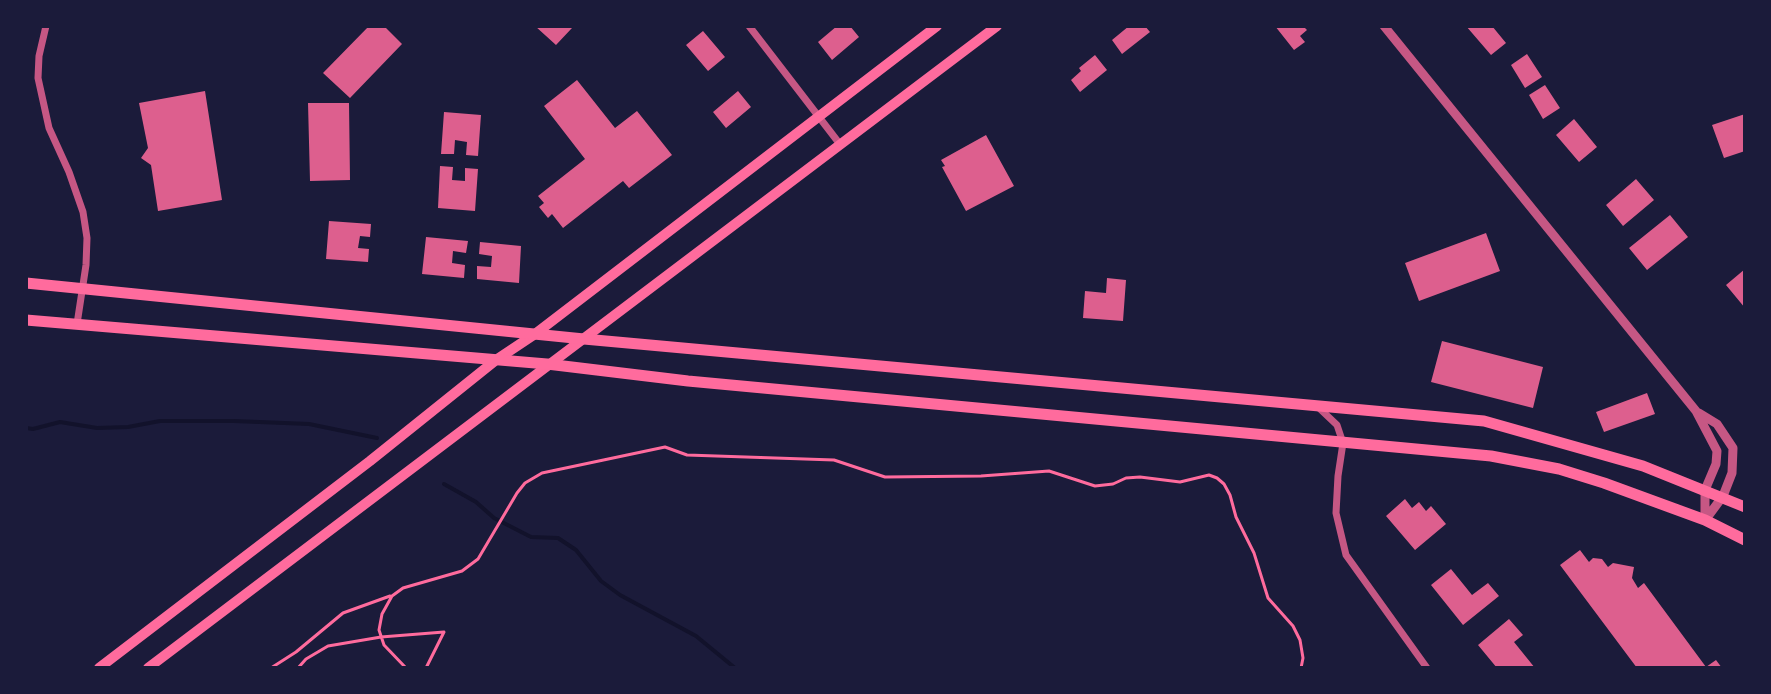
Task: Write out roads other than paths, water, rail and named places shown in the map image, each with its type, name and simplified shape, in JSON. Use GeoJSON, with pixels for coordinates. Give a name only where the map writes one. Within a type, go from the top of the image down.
{"type":"FeatureCollection","features":[{"type":"Feature","properties":{"kind":"main road"},"geometry":{"type":"LineString","coordinates":[[99,668],[370,461],[496,360],[535,334],[937,26]]}},
{"type":"Feature","properties":{"kind":"main road"},"geometry":{"type":"LineString","coordinates":[[148,668],[997,26]]}},
{"type":"Feature","properties":{"kind":"main road"},"geometry":{"type":"LineString","coordinates":[[26,283],[584,339],[1484,421],[1602,453],[1723,496],[1745,507]]}},
{"type":"Feature","properties":{"kind":"main road"},"geometry":{"type":"LineString","coordinates":[[26,320],[547,364],[688,381],[1491,456],[1559,469],[1705,520],[1745,540]]}},
{"type":"Feature","properties":{"kind":"street"},"geometry":{"type":"LineString","coordinates":[[46,26],[38,78],[49,128],[83,212],[87,238],[77,324]]}},
{"type":"Feature","properties":{"kind":"street"},"geometry":{"type":"LineString","coordinates":[[749,26],[839,143]]}},
{"type":"Feature","properties":{"kind":"street"},"geometry":{"type":"LineString","coordinates":[[1384,26],[1696,411],[1717,451],[1716,464],[1705,490],[1705,520]]}},
{"type":"Feature","properties":{"kind":"street"},"geometry":{"type":"LineString","coordinates":[[1315,405],[1337,425],[1343,443],[1336,513],[1346,555],[1427,668]]}},
{"type":"Feature","properties":{"kind":"street"},"geometry":{"type":"LineString","coordinates":[[1696,411],[1717,424],[1733,448],[1732,473],[1723,496],[1705,520]]}},
{"type":"Feature","properties":{"kind":"waterway"},"geometry":{"type":"LineString","coordinates":[[26,428],[60,422],[97,428],[128,427],[160,421],[234,421],[309,424],[377,438]]}},
{"type":"Feature","properties":{"kind":"waterway"},"geometry":{"type":"LineString","coordinates":[[444,484],[476,502],[494,518],[531,537],[558,538],[576,550],[601,581],[620,595],[696,636],[735,668]]}}]}
